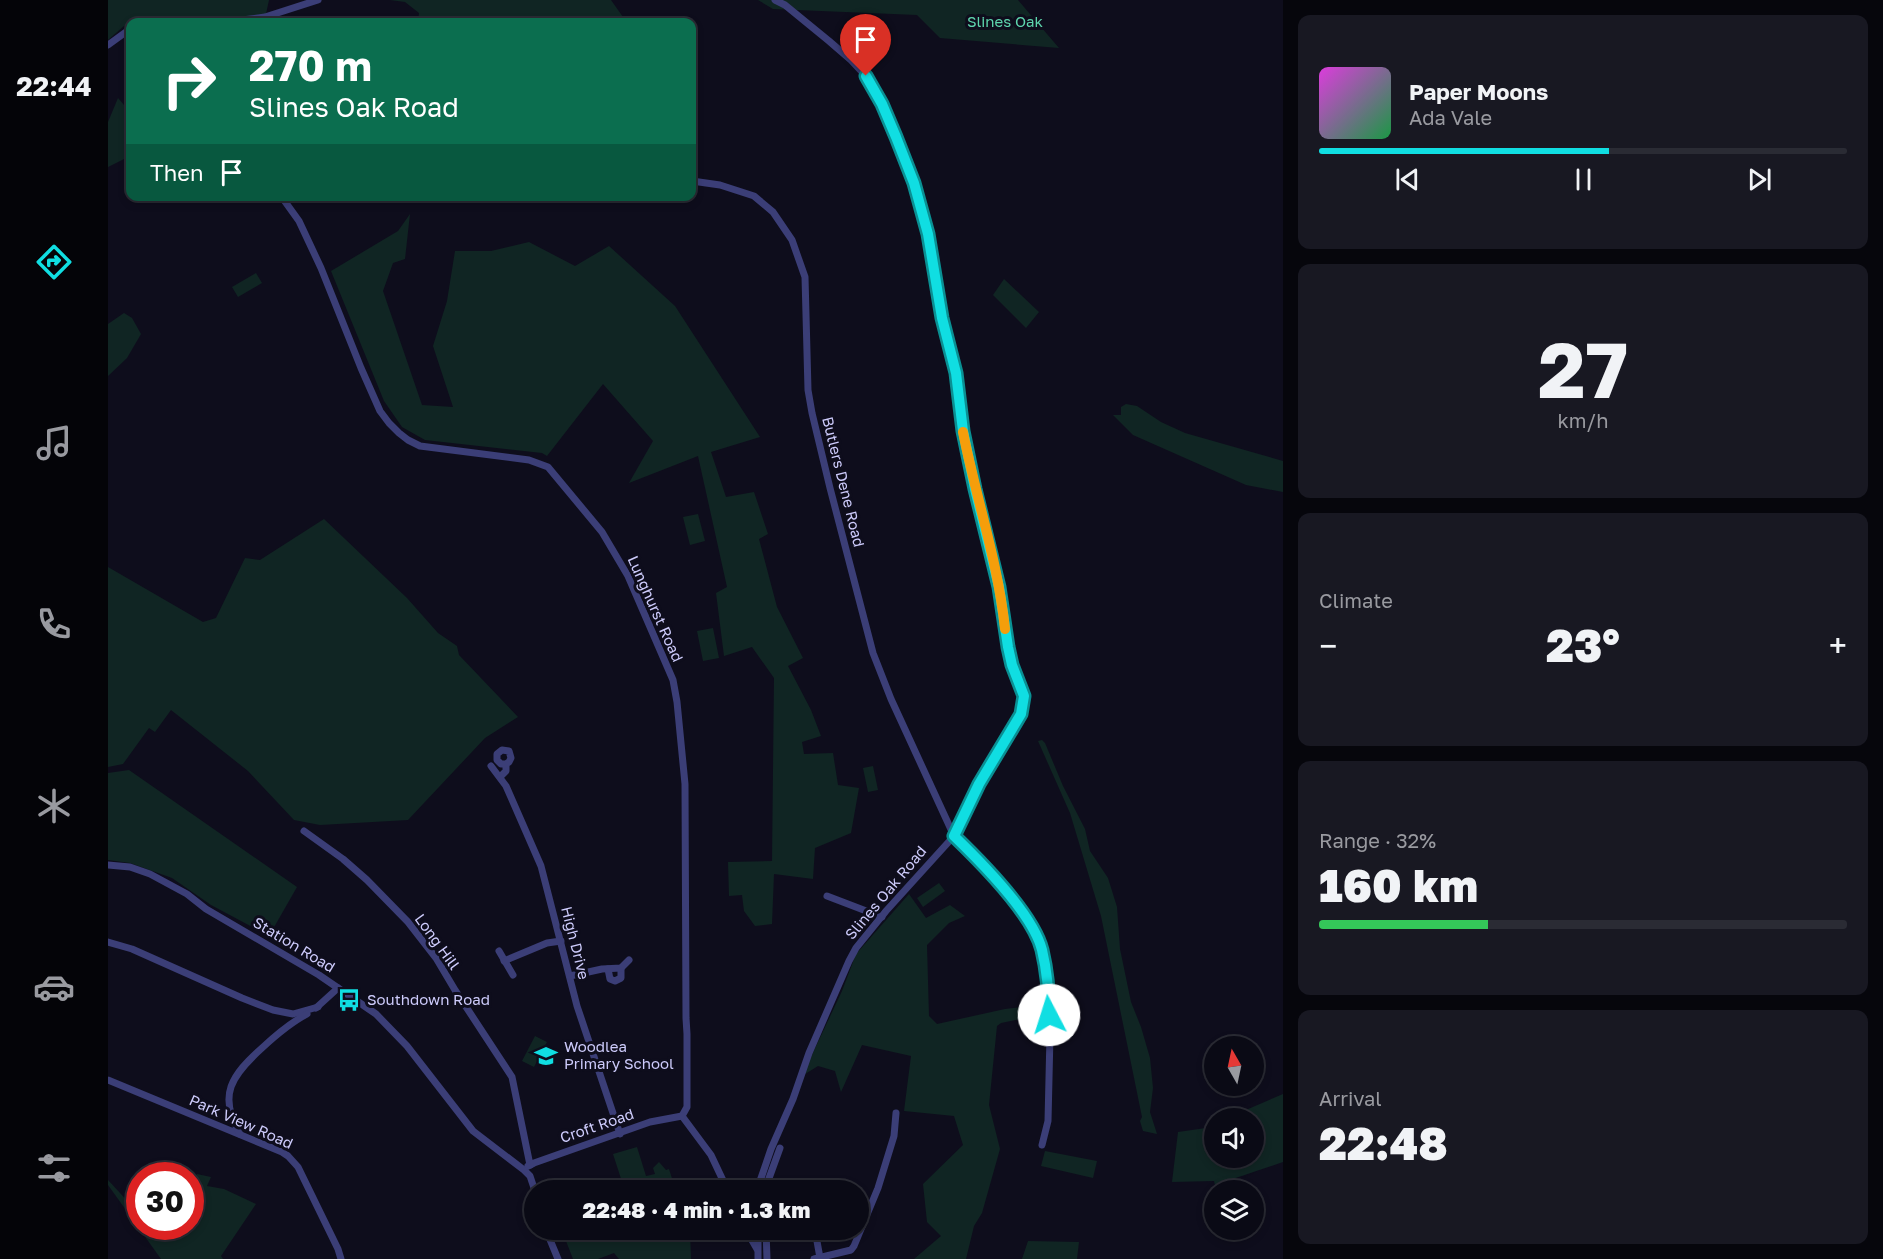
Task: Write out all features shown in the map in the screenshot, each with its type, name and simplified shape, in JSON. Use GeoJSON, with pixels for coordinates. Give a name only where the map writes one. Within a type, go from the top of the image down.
{"type":"FeatureCollection","features":[{"type":"Feature","properties":{"kind":"street"},"geometry":{"type":"LineString","coordinates":[[262,18],[318,0]]}},
{"type":"Feature","properties":{"kind":"street","name":"Slines Oak Road"},"geometry":{"type":"LineString","coordinates":[[760,1180],[809,1053],[856,948],[954,836],[979,784],[1021,714],[1024,696],[1008,647],[999,587],[963,431],[956,373],[942,318],[928,234],[914,183],[882,104],[866,76],[830,41],[785,5],[775,0]]}},
{"type":"Feature","properties":{"kind":"street"},"geometry":{"type":"LineString","coordinates":[[108,45],[126,32]]}},
{"type":"Feature","properties":{"kind":"street","name":"Butlers Dene Road"},"geometry":{"type":"LineString","coordinates":[[696,182],[720,185],[754,196],[773,212],[792,240],[805,277],[808,390],[812,412],[873,653],[891,699],[954,836],[1004,888],[1031,926],[1041,948],[1047,987],[1050,1035],[1048,1121],[1042,1145]]}},
{"type":"Feature","properties":{"kind":"street","name":"Lunghurst Road"},"geometry":{"type":"LineString","coordinates":[[285,201],[299,221],[321,268],[361,368],[380,411],[388,423],[408,441],[420,446],[529,460],[548,467],[602,532],[628,576],[673,680],[682,747],[685,784],[687,1034],[687,1107],[682,1116]]}},
{"type":"Feature","properties":{"kind":"street"},"geometry":{"type":"LineString","coordinates":[[501,777],[506,771],[506,764]]}},
{"type":"Feature","properties":{"kind":"street","name":"High Drive"},"geometry":{"type":"LineString","coordinates":[[491,766],[501,777],[541,866],[577,1006],[620,1134]]}},
{"type":"Feature","properties":{"kind":"street","name":"Long Hill"},"geometry":{"type":"LineString","coordinates":[[304,831],[343,859],[367,880],[408,922],[436,958],[512,1077],[527,1168]]}},
{"type":"Feature","properties":{"kind":"street","name":"Station Road"},"geometry":{"type":"LineString","coordinates":[[108,865],[130,867],[187,894],[206,909],[300,963],[376,1014],[393,1031],[473,1131],[527,1168],[531,1180]]}},
{"type":"Feature","properties":{"kind":"street"},"geometry":{"type":"LineString","coordinates":[[827,896],[882,916]]}},
{"type":"Feature","properties":{"kind":"street"},"geometry":{"type":"LineString","coordinates":[[504,961],[547,943],[561,941]]}},
{"type":"Feature","properties":{"kind":"street"},"geometry":{"type":"LineString","coordinates":[[108,942],[273,1010],[293,1014],[318,1007]]}},
{"type":"Feature","properties":{"kind":"street"},"geometry":{"type":"LineString","coordinates":[[499,951],[513,975]]}},
{"type":"Feature","properties":{"kind":"street"},"geometry":{"type":"LineString","coordinates":[[570,976],[621,968],[629,960]]}},
{"type":"Feature","properties":{"kind":"street"},"geometry":{"type":"LineString","coordinates":[[609,969],[610,979],[615,981],[621,978],[621,968]]}},
{"type":"Feature","properties":{"kind":"street"},"geometry":{"type":"LineString","coordinates":[[240,1134],[232,1121],[229,1105],[236,1074],[273,1038],[294,1021],[318,1007],[338,988]]}},
{"type":"Feature","properties":{"kind":"street","name":"Park View Road"},"geometry":{"type":"LineString","coordinates":[[108,1080],[282,1152],[294,1161],[339,1249],[341,1259]]}},
{"type":"Feature","properties":{"kind":"street"},"geometry":{"type":"LineString","coordinates":[[816,1240],[817,1258],[851,1250],[854,1246],[878,1188],[894,1136],[896,1113]]}},
{"type":"Feature","properties":{"kind":"street"},"geometry":{"type":"LineString","coordinates":[[682,1116],[711,1155],[723,1180]]}},
{"type":"Feature","properties":{"kind":"street","name":"Croft Road"},"geometry":{"type":"LineString","coordinates":[[527,1168],[650,1122],[682,1116]]}},
{"type":"Feature","properties":{"kind":"street"},"geometry":{"type":"LineString","coordinates":[[769,1180],[780,1148]]}},
{"type":"Feature","properties":{"kind":"street"},"geometry":{"type":"LineString","coordinates":[[550,1240],[558,1259]]}},
{"type":"Feature","properties":{"kind":"street"},"geometry":{"type":"LineString","coordinates":[[751,1240],[758,1255]]}},
{"type":"Feature","properties":{"kind":"street"},"geometry":{"type":"LineString","coordinates":[[766,1240],[766,1259]]}},
{"type":"Feature","properties":{"kind":"green space"},"geometry":{"type":"Polygon","coordinates":[[[108,0],[269,0],[266,14],[236,18],[126,18],[126,25],[108,40],[108,0]]]}},
{"type":"Feature","properties":{"kind":"green space"},"geometry":{"type":"Polygon","coordinates":[[[390,0],[611,0],[623,18],[418,18],[419,13],[405,2],[390,0]]]}},
{"type":"Feature","properties":{"kind":"green space","name":"Slines Oak"},"geometry":{"type":"Polygon","coordinates":[[[758,0],[1018,0],[1059,48],[940,38],[917,15],[773,9],[758,0]]]}},
{"type":"Feature","properties":{"kind":"green space"},"geometry":{"type":"Polygon","coordinates":[[[118,98],[126,107],[126,158],[108,167],[108,122],[118,98]]]}},
{"type":"Feature","properties":{"kind":"green space"},"geometry":{"type":"Polygon","coordinates":[[[410,214],[405,259],[393,263],[383,291],[422,405],[453,407],[433,346],[447,301],[455,251],[491,251],[529,242],[575,266],[609,246],[675,306],[760,437],[711,452],[726,497],[754,492],[768,534],[759,539],[777,607],[803,658],[788,666],[811,710],[821,736],[802,742],[804,754],[833,753],[838,785],[859,788],[851,833],[815,848],[813,879],[774,874],[772,924],[755,926],[744,911],[742,895],[729,896],[728,862],[772,861],[774,678],[752,647],[724,656],[716,593],[727,587],[698,456],[629,483],[653,441],[603,384],[547,456],[542,453],[425,440],[402,427],[384,401],[331,271],[398,231],[410,214]]]}},
{"type":"Feature","properties":{"kind":"green space"},"geometry":{"type":"Polygon","coordinates":[[[256,273],[262,283],[238,297],[232,287],[256,273]]]}},
{"type":"Feature","properties":{"kind":"green space"},"geometry":{"type":"Polygon","coordinates":[[[1004,279],[1039,312],[1026,328],[993,295],[1004,279]]]}},
{"type":"Feature","properties":{"kind":"green space"},"geometry":{"type":"Polygon","coordinates":[[[124,313],[132,318],[141,334],[127,358],[108,376],[108,324],[124,313]]]}},
{"type":"Feature","properties":{"kind":"green space"},"geometry":{"type":"Polygon","coordinates":[[[1126,404],[1137,406],[1161,422],[1185,433],[1283,461],[1283,492],[1246,485],[1133,435],[1113,415],[1121,415],[1121,407],[1126,404]]]}},
{"type":"Feature","properties":{"kind":"green space"},"geometry":{"type":"Polygon","coordinates":[[[698,514],[705,541],[690,545],[683,517],[698,514]]]}},
{"type":"Feature","properties":{"kind":"green space"},"geometry":{"type":"Polygon","coordinates":[[[324,519],[407,598],[438,633],[457,646],[459,655],[518,717],[485,738],[408,820],[320,825],[294,820],[248,771],[171,710],[155,732],[149,728],[123,764],[108,767],[108,567],[203,622],[216,618],[245,558],[260,560],[324,519]]]}},
{"type":"Feature","properties":{"kind":"green space"},"geometry":{"type":"Polygon","coordinates":[[[713,628],[719,658],[703,661],[697,631],[713,628]]]}},
{"type":"Feature","properties":{"kind":"green space"},"geometry":{"type":"Polygon","coordinates":[[[1042,740],[1085,829],[1090,851],[1108,878],[1117,907],[1120,949],[1131,1002],[1150,1058],[1153,1088],[1150,1112],[1157,1134],[1143,1131],[1140,1121],[1142,1117],[1101,916],[1070,813],[1038,741],[1042,740]]]}},
{"type":"Feature","properties":{"kind":"green space"},"geometry":{"type":"Polygon","coordinates":[[[873,766],[878,790],[868,792],[863,768],[873,766]]]}},
{"type":"Feature","properties":{"kind":"green space"},"geometry":{"type":"Polygon","coordinates":[[[129,770],[297,887],[269,936],[211,905],[172,878],[130,863],[108,860],[108,773],[129,770]]]}},
{"type":"Feature","properties":{"kind":"green space"},"geometry":{"type":"Polygon","coordinates":[[[939,883],[945,891],[923,907],[917,898],[939,883]]]}},
{"type":"Feature","properties":{"kind":"green space"},"geometry":{"type":"Polygon","coordinates":[[[909,894],[926,918],[950,905],[965,916],[949,923],[927,945],[929,1016],[937,1024],[1005,1009],[1041,1005],[1041,1015],[1001,1023],[997,1026],[989,1105],[1000,1149],[982,1213],[974,1226],[966,1259],[914,1259],[941,1236],[927,1222],[923,1184],[963,1145],[954,1116],[904,1111],[911,1056],[862,1045],[841,1092],[835,1071],[818,1066],[802,1076],[842,991],[856,954],[909,894]]]}},
{"type":"Feature","properties":{"kind":"green space"},"geometry":{"type":"Polygon","coordinates":[[[535,1036],[547,1042],[534,1067],[522,1061],[535,1036]]]}},
{"type":"Feature","properties":{"kind":"green space"},"geometry":{"type":"Polygon","coordinates":[[[1283,1094],[1283,1162],[1230,1180],[1172,1182],[1178,1132],[1204,1128],[1204,1168],[1264,1168],[1264,1108],[1251,1108],[1283,1094]]]}},
{"type":"Feature","properties":{"kind":"green space"},"geometry":{"type":"Polygon","coordinates":[[[637,1147],[646,1176],[655,1174],[653,1168],[659,1162],[666,1170],[669,1169],[672,1180],[621,1180],[613,1154],[637,1147]]]}},
{"type":"Feature","properties":{"kind":"green space"},"geometry":{"type":"Polygon","coordinates":[[[1045,1151],[1097,1161],[1093,1178],[1041,1166],[1045,1151]]]}},
{"type":"Feature","properties":{"kind":"green space"},"geometry":{"type":"Polygon","coordinates":[[[204,1176],[211,1177],[207,1186],[224,1189],[256,1204],[221,1256],[223,1259],[161,1259],[147,1240],[204,1240],[204,1176]]]}},
{"type":"Feature","properties":{"kind":"green space"},"geometry":{"type":"Polygon","coordinates":[[[108,1180],[126,1200],[126,1210],[108,1185],[108,1180]]]}},
{"type":"Feature","properties":{"kind":"green space"},"geometry":{"type":"Polygon","coordinates":[[[690,1240],[691,1259],[619,1259],[614,1253],[598,1259],[573,1259],[566,1241],[690,1240]]]}},
{"type":"Feature","properties":{"kind":"green space"},"geometry":{"type":"Polygon","coordinates":[[[1028,1241],[1079,1242],[1077,1259],[1022,1259],[1028,1241]]]}},
{"type":"Feature","properties":{"kind":"slow traffic"},"geometry":{"type":"LineString","coordinates":[[963,432],[999,587],[1005,629]]}},
{"type":"Feature","properties":{"kind":"place","name":"Southdown Road"},"geometry":{"type":"Point","coordinates":[349,1000]}},
{"type":"Feature","properties":{"kind":"place","name":"Woodlea Primary School"},"geometry":{"type":"Point","coordinates":[546,1056]}},
{"type":"Feature","properties":{"kind":"route"},"geometry":{"type":"LineString","coordinates":[[866,76],[882,104],[896,137],[914,183],[928,234],[942,318],[956,373],[963,431],[975,489],[999,587],[1012,665],[1024,696],[1021,714],[979,784],[954,836],[1004,888],[1031,926],[1041,948],[1049,1015]]}}]}
